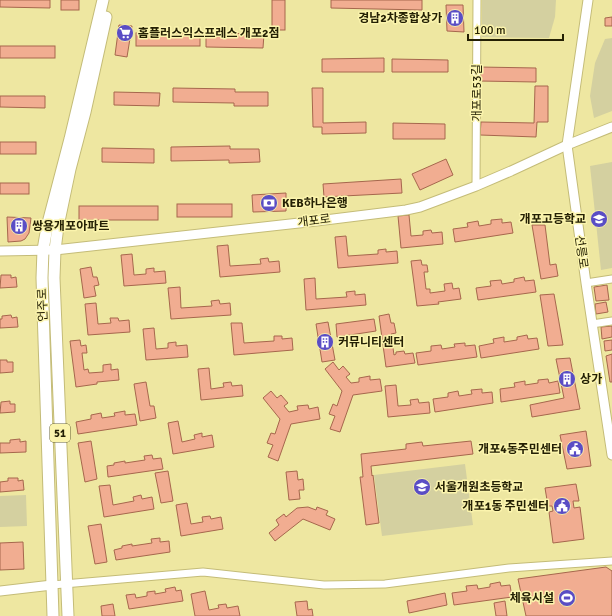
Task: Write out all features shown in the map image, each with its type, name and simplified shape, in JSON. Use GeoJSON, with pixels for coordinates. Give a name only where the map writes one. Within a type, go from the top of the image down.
{"type":"FeatureCollection","features":[{"type":"Feature","properties":{"kind":"main road","name":"언주로"},"geometry":{"type":"LineString","coordinates":[[53,616],[42,278],[43,250],[47,227],[70,139],[103,0]]}},
{"type":"Feature","properties":{"kind":"main road","name":"언주로"},"geometry":{"type":"LineString","coordinates":[[68,616],[54,278],[55,250],[59,219],[70,169],[85,112],[110,0]]}},
{"type":"Feature","properties":{"kind":"street","name":"개포로53길"},"geometry":{"type":"LineString","coordinates":[[476,186],[477,0]]}},
{"type":"Feature","properties":{"kind":"street","name":"선릉로"},"geometry":{"type":"LineString","coordinates":[[588,0],[567,146],[592,324],[609,412],[612,455]]}},
{"type":"Feature","properties":{"kind":"street","name":"개포로"},"geometry":{"type":"LineString","coordinates":[[0,251],[55,250],[406,210],[420,207],[476,186],[612,127]]}},
{"type":"Feature","properties":{"kind":"street"},"geometry":{"type":"LineString","coordinates":[[586,283],[612,276]]}},
{"type":"Feature","properties":{"kind":"street"},"geometry":{"type":"LineString","coordinates":[[592,324],[612,321]]}},
{"type":"Feature","properties":{"kind":"street"},"geometry":{"type":"LineString","coordinates":[[0,590],[203,572],[324,585],[385,584],[509,568],[612,561]]}},
{"type":"Feature","properties":{"kind":"shaded area"},"geometry":{"type":"Polygon","coordinates":[[[482,0],[556,0],[555,17],[549,38],[482,37],[482,0]]]}},
{"type":"Feature","properties":{"kind":"shaded area"},"geometry":{"type":"Polygon","coordinates":[[[612,38],[612,111],[594,118],[590,96],[595,63],[605,39],[612,38]]]}},
{"type":"Feature","properties":{"kind":"shaded area"},"geometry":{"type":"Polygon","coordinates":[[[612,162],[612,268],[601,270],[590,166],[612,162]]]}},
{"type":"Feature","properties":{"kind":"shaded area"},"geometry":{"type":"Polygon","coordinates":[[[465,464],[473,525],[382,536],[374,475],[465,464]]]}},
{"type":"Feature","properties":{"kind":"shaded area"},"geometry":{"type":"Polygon","coordinates":[[[26,495],[27,526],[0,527],[0,496],[26,495]]]}},
{"type":"Feature","properties":{"kind":"building"},"geometry":{"type":"Polygon","coordinates":[[[0,0],[50,0],[50,8],[0,7],[0,0]]]}},
{"type":"Feature","properties":{"kind":"building"},"geometry":{"type":"Polygon","coordinates":[[[61,0],[79,0],[79,10],[61,10],[61,0]]]}},
{"type":"Feature","properties":{"kind":"building"},"geometry":{"type":"Polygon","coordinates":[[[272,0],[285,0],[285,30],[272,30],[272,0]]]}},
{"type":"Feature","properties":{"kind":"building"},"geometry":{"type":"Polygon","coordinates":[[[331,0],[422,0],[422,10],[331,8],[331,0]]]}},
{"type":"Feature","properties":{"kind":"building","name":"경남2차종합상가"},"geometry":{"type":"Polygon","coordinates":[[[446,5],[463,5],[464,32],[447,31],[446,5]]]}},
{"type":"Feature","properties":{"kind":"building"},"geometry":{"type":"Polygon","coordinates":[[[612,17],[612,26],[605,26],[605,18],[612,17]]]}},
{"type":"Feature","properties":{"kind":"building"},"geometry":{"type":"Polygon","coordinates":[[[119,25],[132,26],[127,57],[115,55],[119,25]]]}},
{"type":"Feature","properties":{"kind":"building"},"geometry":{"type":"Polygon","coordinates":[[[136,33],[200,33],[200,46],[136,46],[136,33]]]}},
{"type":"Feature","properties":{"kind":"building"},"geometry":{"type":"Polygon","coordinates":[[[206,33],[264,34],[263,48],[206,47],[206,33]]]}},
{"type":"Feature","properties":{"kind":"building"},"geometry":{"type":"Polygon","coordinates":[[[0,46],[55,46],[55,58],[0,58],[0,46]]]}},
{"type":"Feature","properties":{"kind":"building"},"geometry":{"type":"Polygon","coordinates":[[[384,58],[384,72],[322,72],[322,59],[384,58]]]}},
{"type":"Feature","properties":{"kind":"building"},"geometry":{"type":"Polygon","coordinates":[[[392,59],[448,60],[448,72],[392,72],[392,59]]]}},
{"type":"Feature","properties":{"kind":"building"},"geometry":{"type":"Polygon","coordinates":[[[479,67],[536,68],[536,82],[479,81],[479,67]]]}},
{"type":"Feature","properties":{"kind":"building"},"geometry":{"type":"Polygon","coordinates":[[[535,86],[548,86],[548,122],[537,122],[536,137],[480,135],[481,122],[534,123],[535,86]]]}},
{"type":"Feature","properties":{"kind":"building"},"geometry":{"type":"Polygon","coordinates":[[[173,88],[235,89],[235,92],[268,92],[268,106],[234,106],[234,103],[173,102],[173,88]]]}},
{"type":"Feature","properties":{"kind":"building"},"geometry":{"type":"Polygon","coordinates":[[[312,88],[323,88],[323,123],[366,122],[366,133],[322,134],[322,127],[313,127],[312,88]]]}},
{"type":"Feature","properties":{"kind":"building"},"geometry":{"type":"Polygon","coordinates":[[[114,92],[160,93],[159,106],[114,105],[114,92]]]}},
{"type":"Feature","properties":{"kind":"building"},"geometry":{"type":"Polygon","coordinates":[[[0,96],[45,96],[45,108],[0,107],[0,96]]]}},
{"type":"Feature","properties":{"kind":"building"},"geometry":{"type":"Polygon","coordinates":[[[393,123],[445,124],[445,139],[393,139],[393,123]]]}},
{"type":"Feature","properties":{"kind":"building"},"geometry":{"type":"Polygon","coordinates":[[[0,142],[36,142],[36,154],[0,154],[0,142]]]}},
{"type":"Feature","properties":{"kind":"building"},"geometry":{"type":"Polygon","coordinates":[[[230,146],[230,149],[259,149],[260,162],[229,163],[229,160],[171,161],[171,147],[230,146]]]}},
{"type":"Feature","properties":{"kind":"building"},"geometry":{"type":"Polygon","coordinates":[[[102,148],[154,149],[154,163],[102,162],[102,148]]]}},
{"type":"Feature","properties":{"kind":"building"},"geometry":{"type":"Polygon","coordinates":[[[446,159],[453,175],[420,190],[412,174],[446,159]]]}},
{"type":"Feature","properties":{"kind":"building"},"geometry":{"type":"Polygon","coordinates":[[[401,179],[402,193],[324,197],[323,184],[401,179]]]}},
{"type":"Feature","properties":{"kind":"building"},"geometry":{"type":"Polygon","coordinates":[[[0,183],[29,183],[29,194],[0,194],[0,183]]]}},
{"type":"Feature","properties":{"kind":"building"},"geometry":{"type":"Polygon","coordinates":[[[286,193],[286,211],[253,212],[252,195],[286,193]]]}},
{"type":"Feature","properties":{"kind":"building"},"geometry":{"type":"Polygon","coordinates":[[[177,204],[232,204],[232,217],[177,217],[177,204]]]}},
{"type":"Feature","properties":{"kind":"building"},"geometry":{"type":"Polygon","coordinates":[[[79,206],[158,206],[158,220],[79,220],[79,206]]]}},
{"type":"Feature","properties":{"kind":"building"},"geometry":{"type":"Polygon","coordinates":[[[409,215],[411,236],[423,235],[423,231],[431,230],[432,233],[442,232],[443,244],[401,248],[398,216],[409,215]]]}},
{"type":"Feature","properties":{"kind":"building","name":"쌍용개포아파트"},"geometry":{"type":"Polygon","coordinates":[[[7,217],[31,218],[29,233],[25,239],[21,241],[8,242],[7,217]]]}},
{"type":"Feature","properties":{"kind":"building"},"geometry":{"type":"Polygon","coordinates":[[[502,219],[502,223],[511,222],[513,233],[455,242],[453,229],[468,227],[467,223],[478,221],[479,226],[491,224],[491,220],[502,219]]]}},
{"type":"Feature","properties":{"kind":"building"},"geometry":{"type":"Polygon","coordinates":[[[532,225],[545,225],[550,265],[556,264],[558,276],[541,279],[532,225]]]}},
{"type":"Feature","properties":{"kind":"building"},"geometry":{"type":"Polygon","coordinates":[[[346,236],[348,256],[378,254],[378,250],[386,249],[386,252],[397,251],[398,263],[338,268],[335,237],[346,236]]]}},
{"type":"Feature","properties":{"kind":"building"},"geometry":{"type":"Polygon","coordinates":[[[228,245],[230,266],[261,264],[260,259],[268,258],[269,262],[279,261],[280,272],[220,277],[217,246],[228,245]]]}},
{"type":"Feature","properties":{"kind":"building"},"geometry":{"type":"Polygon","coordinates":[[[132,254],[134,275],[146,274],[146,269],[154,268],[154,272],[165,271],[166,283],[124,286],[121,255],[132,254]]]}},
{"type":"Feature","properties":{"kind":"building"},"geometry":{"type":"Polygon","coordinates":[[[421,260],[422,265],[427,265],[428,272],[424,272],[426,289],[430,289],[430,293],[445,291],[444,284],[452,283],[453,289],[459,288],[461,299],[438,302],[439,304],[417,306],[411,261],[421,260]]]}},
{"type":"Feature","properties":{"kind":"building"},"geometry":{"type":"Polygon","coordinates":[[[91,267],[93,277],[97,277],[99,285],[94,286],[96,296],[84,298],[80,269],[91,267]]]}},
{"type":"Feature","properties":{"kind":"building"},"geometry":{"type":"Polygon","coordinates":[[[1,275],[11,275],[11,278],[16,277],[17,287],[0,288],[1,275]]]}},
{"type":"Feature","properties":{"kind":"building"},"geometry":{"type":"Polygon","coordinates":[[[524,277],[525,281],[534,280],[536,292],[478,300],[476,288],[491,286],[490,281],[501,280],[502,284],[514,282],[514,279],[524,277]]]}},
{"type":"Feature","properties":{"kind":"building"},"geometry":{"type":"Polygon","coordinates":[[[315,278],[316,299],[347,297],[346,292],[355,291],[355,295],[365,294],[366,305],[306,310],[304,279],[315,278]]]}},
{"type":"Feature","properties":{"kind":"building"},"geometry":{"type":"Polygon","coordinates":[[[607,285],[609,300],[596,301],[594,287],[607,285]]]}},
{"type":"Feature","properties":{"kind":"building"},"geometry":{"type":"Polygon","coordinates":[[[180,287],[181,308],[212,306],[211,301],[219,300],[220,304],[230,303],[231,315],[171,319],[168,288],[180,287]]]}},
{"type":"Feature","properties":{"kind":"building"},"geometry":{"type":"Polygon","coordinates":[[[554,294],[563,345],[548,346],[540,295],[554,294]]]}},
{"type":"Feature","properties":{"kind":"building"},"geometry":{"type":"Polygon","coordinates":[[[606,302],[608,312],[596,314],[595,304],[606,302]]]}},
{"type":"Feature","properties":{"kind":"building"},"geometry":{"type":"Polygon","coordinates":[[[96,303],[98,324],[111,323],[110,318],[118,318],[119,321],[129,320],[130,332],[88,335],[85,304],[96,303]]]}},
{"type":"Feature","properties":{"kind":"building"},"geometry":{"type":"Polygon","coordinates":[[[389,314],[391,323],[394,323],[396,333],[391,334],[394,355],[396,352],[404,351],[405,354],[413,353],[415,363],[386,367],[379,316],[389,314]]]}},
{"type":"Feature","properties":{"kind":"building"},"geometry":{"type":"Polygon","coordinates":[[[11,315],[12,318],[17,317],[18,327],[0,328],[0,319],[2,319],[2,316],[11,315]]]}},
{"type":"Feature","properties":{"kind":"building"},"geometry":{"type":"Polygon","coordinates":[[[374,319],[376,331],[337,337],[336,324],[374,319]]]}},
{"type":"Feature","properties":{"kind":"building","name":"커뮤니티센터"},"geometry":{"type":"Polygon","coordinates":[[[328,322],[335,360],[322,362],[316,324],[328,322]]]}},
{"type":"Feature","properties":{"kind":"building"},"geometry":{"type":"Polygon","coordinates":[[[231,323],[242,323],[244,343],[274,341],[274,336],[282,336],[282,339],[292,338],[293,350],[234,355],[231,323]]]}},
{"type":"Feature","properties":{"kind":"building"},"geometry":{"type":"Polygon","coordinates":[[[612,326],[612,337],[602,339],[601,327],[612,326]]]}},
{"type":"Feature","properties":{"kind":"building"},"geometry":{"type":"Polygon","coordinates":[[[154,328],[156,349],[168,348],[168,343],[176,342],[176,346],[187,345],[188,357],[146,360],[143,329],[154,328]]]}},
{"type":"Feature","properties":{"kind":"building"},"geometry":{"type":"Polygon","coordinates":[[[527,335],[528,339],[537,338],[539,349],[481,358],[479,346],[494,343],[493,339],[504,337],[504,342],[517,340],[517,337],[527,335]]]}},
{"type":"Feature","properties":{"kind":"building"},"geometry":{"type":"Polygon","coordinates":[[[80,340],[81,346],[86,345],[87,353],[82,353],[84,370],[88,369],[89,373],[103,372],[103,365],[111,364],[111,370],[118,369],[119,380],[97,382],[97,384],[76,387],[70,341],[80,340]]]}},
{"type":"Feature","properties":{"kind":"building"},"geometry":{"type":"Polygon","coordinates":[[[612,340],[612,350],[605,351],[604,341],[612,340]]]}},
{"type":"Feature","properties":{"kind":"building"},"geometry":{"type":"Polygon","coordinates":[[[465,343],[465,346],[475,345],[477,357],[418,365],[416,353],[431,351],[431,346],[441,345],[442,349],[455,347],[454,344],[465,343]]]}},
{"type":"Feature","properties":{"kind":"building"},"geometry":{"type":"Polygon","coordinates":[[[612,354],[612,382],[610,382],[606,356],[612,354]]]}},
{"type":"Feature","properties":{"kind":"building","name":"상가"},"geometry":{"type":"Polygon","coordinates":[[[570,358],[580,409],[532,417],[530,405],[564,398],[556,359],[570,358]]]}},
{"type":"Feature","properties":{"kind":"building"},"geometry":{"type":"Polygon","coordinates":[[[0,360],[13,362],[13,372],[0,373],[0,360]]]}},
{"type":"Feature","properties":{"kind":"building"},"geometry":{"type":"Polygon","coordinates":[[[333,362],[339,370],[343,366],[350,374],[346,377],[351,383],[359,382],[359,378],[370,376],[370,380],[380,379],[382,391],[353,395],[340,432],[330,429],[335,416],[329,414],[333,404],[337,406],[342,391],[325,369],[333,362]]]}},
{"type":"Feature","properties":{"kind":"building"},"geometry":{"type":"Polygon","coordinates":[[[209,368],[211,389],[224,387],[223,383],[231,382],[232,386],[242,385],[243,396],[201,400],[198,369],[209,368]]]}},
{"type":"Feature","properties":{"kind":"building"},"geometry":{"type":"Polygon","coordinates":[[[548,379],[549,383],[558,381],[560,393],[501,402],[500,389],[515,387],[514,383],[525,381],[525,385],[538,383],[538,380],[548,379]]]}},
{"type":"Feature","properties":{"kind":"building"},"geometry":{"type":"Polygon","coordinates":[[[146,382],[150,406],[154,406],[156,418],[140,421],[134,384],[146,382]]]}},
{"type":"Feature","properties":{"kind":"building"},"geometry":{"type":"Polygon","coordinates":[[[396,385],[398,406],[411,405],[410,400],[418,399],[419,403],[429,402],[430,413],[388,417],[385,386],[396,385]]]}},
{"type":"Feature","properties":{"kind":"building"},"geometry":{"type":"Polygon","coordinates":[[[482,389],[482,393],[492,392],[493,403],[435,412],[433,399],[448,397],[448,393],[458,391],[459,396],[472,394],[471,390],[482,389]]]}},
{"type":"Feature","properties":{"kind":"building"},"geometry":{"type":"Polygon","coordinates":[[[271,391],[277,398],[281,395],[288,403],[284,406],[289,412],[298,410],[297,406],[308,405],[309,409],[318,407],[320,419],[291,424],[278,461],[268,457],[273,445],[267,443],[271,433],[275,434],[280,419],[263,398],[271,391]]]}},
{"type":"Feature","properties":{"kind":"building"},"geometry":{"type":"Polygon","coordinates":[[[10,401],[10,404],[15,404],[15,412],[0,413],[1,402],[10,401]]]}},
{"type":"Feature","properties":{"kind":"building"},"geometry":{"type":"Polygon","coordinates":[[[125,411],[125,415],[135,414],[137,425],[78,434],[76,422],[91,419],[91,415],[101,413],[102,418],[115,416],[114,413],[125,411]]]}},
{"type":"Feature","properties":{"kind":"building"},"geometry":{"type":"Polygon","coordinates":[[[178,421],[182,442],[195,439],[194,435],[202,433],[202,437],[212,435],[214,447],[173,454],[168,423],[178,421]]]}},
{"type":"Feature","properties":{"kind":"building"},"geometry":{"type":"Polygon","coordinates":[[[586,431],[591,466],[567,469],[560,435],[586,431]]]}},
{"type":"Feature","properties":{"kind":"building"},"geometry":{"type":"Polygon","coordinates":[[[20,439],[20,442],[26,441],[26,452],[0,453],[0,443],[10,443],[10,440],[20,439]]]}},
{"type":"Feature","properties":{"kind":"building"},"geometry":{"type":"Polygon","coordinates":[[[91,441],[97,479],[85,482],[78,443],[91,441]]]}},
{"type":"Feature","properties":{"kind":"building"},"geometry":{"type":"Polygon","coordinates":[[[471,441],[473,454],[371,466],[379,523],[366,525],[360,477],[363,477],[361,454],[406,449],[406,444],[422,442],[423,446],[471,441]]]}},
{"type":"Feature","properties":{"kind":"building"},"geometry":{"type":"Polygon","coordinates":[[[152,455],[153,459],[161,458],[163,469],[108,477],[107,466],[125,461],[125,463],[145,460],[144,456],[152,455]]]}},
{"type":"Feature","properties":{"kind":"building"},"geometry":{"type":"Polygon","coordinates":[[[168,471],[173,501],[161,503],[155,473],[168,471]]]}},
{"type":"Feature","properties":{"kind":"building"},"geometry":{"type":"Polygon","coordinates":[[[297,471],[298,480],[303,479],[304,490],[299,490],[300,499],[289,500],[286,472],[297,471]]]}},
{"type":"Feature","properties":{"kind":"building"},"geometry":{"type":"Polygon","coordinates":[[[8,478],[18,478],[18,481],[23,480],[24,490],[0,492],[0,482],[8,481],[8,478]]]}},
{"type":"Feature","properties":{"kind":"building"},"geometry":{"type":"Polygon","coordinates":[[[576,484],[579,501],[573,501],[574,508],[580,507],[584,539],[553,543],[549,512],[553,511],[552,506],[548,506],[545,488],[576,484]]]}},
{"type":"Feature","properties":{"kind":"building"},"geometry":{"type":"Polygon","coordinates":[[[110,485],[113,505],[134,501],[133,497],[141,495],[142,499],[152,497],[154,509],[104,517],[99,486],[110,485]]]}},
{"type":"Feature","properties":{"kind":"building"},"geometry":{"type":"Polygon","coordinates":[[[187,503],[191,524],[203,522],[202,517],[210,516],[211,519],[221,517],[223,529],[181,536],[176,505],[187,503]]]}},
{"type":"Feature","properties":{"kind":"building"},"geometry":{"type":"Polygon","coordinates":[[[308,507],[316,510],[317,507],[328,511],[326,515],[335,519],[330,530],[303,519],[275,541],[269,533],[279,525],[276,520],[284,514],[286,517],[297,508],[308,507]]]}},
{"type":"Feature","properties":{"kind":"building"},"geometry":{"type":"Polygon","coordinates":[[[101,524],[107,562],[95,564],[88,526],[101,524]]]}},
{"type":"Feature","properties":{"kind":"building"},"geometry":{"type":"Polygon","coordinates":[[[160,538],[160,542],[169,541],[170,552],[116,560],[114,550],[122,548],[122,546],[152,543],[151,539],[160,538]]]}},
{"type":"Feature","properties":{"kind":"building"},"geometry":{"type":"Polygon","coordinates":[[[23,542],[24,569],[0,570],[0,543],[23,542]]]}},
{"type":"Feature","properties":{"kind":"building","name":"체육시설"},"geometry":{"type":"Polygon","coordinates":[[[606,567],[612,571],[612,616],[526,616],[518,579],[606,567]]]}},
{"type":"Feature","properties":{"kind":"building"},"geometry":{"type":"Polygon","coordinates":[[[500,582],[501,586],[510,585],[512,597],[454,605],[452,593],[467,591],[466,586],[477,585],[478,589],[490,587],[490,584],[500,582]]]}},
{"type":"Feature","properties":{"kind":"building"},"geometry":{"type":"Polygon","coordinates":[[[175,587],[176,591],[181,590],[183,601],[129,609],[126,595],[135,594],[136,598],[147,596],[147,592],[155,591],[155,594],[166,592],[165,589],[175,587]]]}},
{"type":"Feature","properties":{"kind":"building"},"geometry":{"type":"Polygon","coordinates":[[[205,591],[209,610],[219,608],[218,605],[226,604],[227,608],[238,606],[240,616],[195,616],[191,594],[205,591]]]}},
{"type":"Feature","properties":{"kind":"building"},"geometry":{"type":"Polygon","coordinates":[[[445,593],[447,605],[409,613],[407,601],[445,593]]]}},
{"type":"Feature","properties":{"kind":"building"},"geometry":{"type":"Polygon","coordinates":[[[307,601],[308,610],[312,609],[313,616],[297,616],[295,602],[307,601]]]}},
{"type":"Feature","properties":{"kind":"building"},"geometry":{"type":"Polygon","coordinates":[[[505,601],[507,616],[496,616],[494,603],[505,601]]]}},
{"type":"Feature","properties":{"kind":"building"},"geometry":{"type":"Polygon","coordinates":[[[113,604],[115,616],[102,616],[101,606],[113,604]]]}},
{"type":"Feature","properties":{"kind":"place","name":"경남2차종합상가"},"geometry":{"type":"Point","coordinates":[455,18]}},
{"type":"Feature","properties":{"kind":"place","name":"홈플러스익스프레스 개포2점"},"geometry":{"type":"Point","coordinates":[125,33]}},
{"type":"Feature","properties":{"kind":"place","name":"KEB하나은행"},"geometry":{"type":"Point","coordinates":[269,203]}},
{"type":"Feature","properties":{"kind":"place","name":"개포고등학교"},"geometry":{"type":"Point","coordinates":[599,219]}},
{"type":"Feature","properties":{"kind":"place","name":"쌍용개포아파트"},"geometry":{"type":"Point","coordinates":[19,226]}},
{"type":"Feature","properties":{"kind":"place","name":"커뮤니티센터"},"geometry":{"type":"Point","coordinates":[325,342]}},
{"type":"Feature","properties":{"kind":"place","name":"상가"},"geometry":{"type":"Point","coordinates":[567,379]}},
{"type":"Feature","properties":{"kind":"place","name":"개포4동주민센터"},"geometry":{"type":"Point","coordinates":[575,449]}},
{"type":"Feature","properties":{"kind":"place","name":"서울개원초등학교"},"geometry":{"type":"Point","coordinates":[422,487]}},
{"type":"Feature","properties":{"kind":"place","name":"개포1동 주민센터"},"geometry":{"type":"Point","coordinates":[562,506]}},
{"type":"Feature","properties":{"kind":"place","name":"체육시설"},"geometry":{"type":"Point","coordinates":[567,598]}}]}
